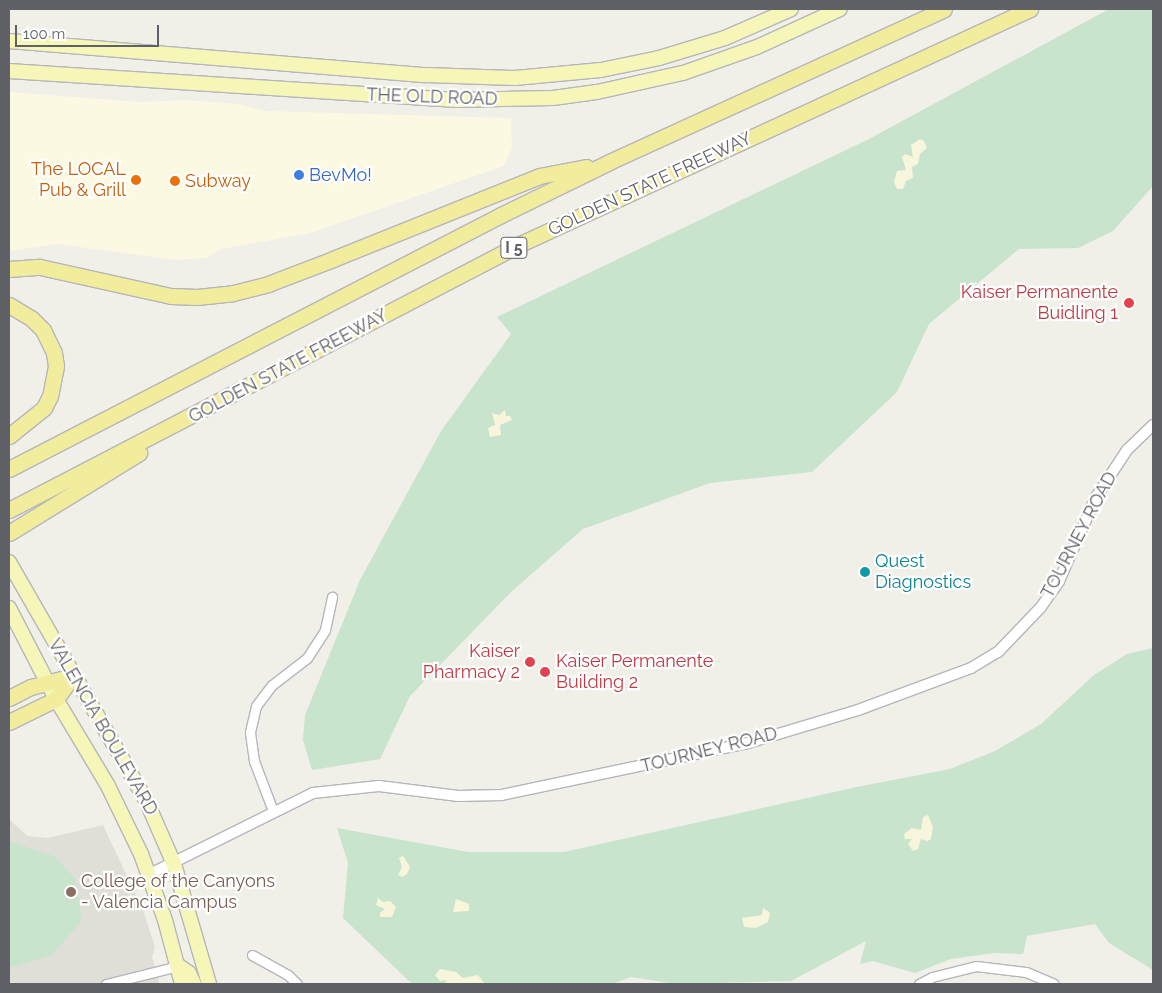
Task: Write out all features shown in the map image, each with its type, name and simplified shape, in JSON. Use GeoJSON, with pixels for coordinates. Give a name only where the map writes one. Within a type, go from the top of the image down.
{"type":"FeatureCollection","features":[{"type":"Feature","properties":{"kind":"highway","name":"GOLDEN STATE FREEWAY"},"geometry":{"type":"LineString","coordinates":[[9,469],[609,162],[944,9]]}},
{"type":"Feature","properties":{"kind":"highway","name":"GOLDEN STATE FREEWAY"},"geometry":{"type":"LineString","coordinates":[[9,510],[558,226],[1030,9]]}},
{"type":"Feature","properties":{"kind":"highway"},"geometry":{"type":"LineString","coordinates":[[9,269],[40,267],[171,296],[197,298],[233,293],[268,284],[539,176],[609,162]]}},
{"type":"Feature","properties":{"kind":"highway"},"geometry":{"type":"LineString","coordinates":[[9,305],[32,319],[43,330],[54,353],[56,366],[50,396],[44,408],[9,436]]}},
{"type":"Feature","properties":{"kind":"highway"},"geometry":{"type":"LineString","coordinates":[[9,533],[64,501],[208,408]]}},
{"type":"Feature","properties":{"kind":"highway"},"geometry":{"type":"LineString","coordinates":[[9,698],[47,682],[73,676]]}},
{"type":"Feature","properties":{"kind":"highway"},"geometry":{"type":"LineString","coordinates":[[9,722],[56,699],[73,676]]}},
{"type":"Feature","properties":{"kind":"main road","name":"THE OLD ROAD"},"geometry":{"type":"LineString","coordinates":[[9,41],[391,73],[515,78],[594,71],[660,58],[725,38],[790,9]]}},
{"type":"Feature","properties":{"kind":"main road","name":"THE OLD ROAD"},"geometry":{"type":"LineString","coordinates":[[9,71],[447,99],[553,98],[597,92],[683,73],[757,47],[840,9]]}},
{"type":"Feature","properties":{"kind":"main road","name":"VALENCIA BOULEVARD"},"geometry":{"type":"LineString","coordinates":[[9,562],[146,800],[174,864],[209,984]]}},
{"type":"Feature","properties":{"kind":"main road","name":"VALENCIA BOULEVARD"},"geometry":{"type":"LineString","coordinates":[[9,608],[56,699],[108,786],[150,874],[179,966],[182,984]]}},
{"type":"Feature","properties":{"kind":"main road"},"geometry":{"type":"LineString","coordinates":[[179,966],[189,973],[194,984]]}},
{"type":"Feature","properties":{"kind":"street","name":"TOURNEY ROAD"},"geometry":{"type":"LineString","coordinates":[[150,874],[174,864],[273,810],[314,793],[350,787],[379,786],[458,796],[501,795],[625,771],[748,743],[858,710],[971,668],[998,652],[1041,607],[1059,581],[1096,497],[1127,450],[1153,425]]}},
{"type":"Feature","properties":{"kind":"street"},"geometry":{"type":"LineString","coordinates":[[273,810],[254,761],[250,732],[256,706],[272,685],[307,658],[325,630],[332,597]]}},
{"type":"Feature","properties":{"kind":"street"},"geometry":{"type":"LineString","coordinates":[[252,955],[288,975],[298,984]]}},
{"type":"Feature","properties":{"kind":"street"},"geometry":{"type":"LineString","coordinates":[[106,984],[179,966]]}},
{"type":"Feature","properties":{"kind":"street"},"geometry":{"type":"LineString","coordinates":[[919,984],[932,977],[976,966],[1026,972],[1054,984]]}},
{"type":"Feature","properties":{"kind":"shaded area"},"geometry":{"type":"Polygon","coordinates":[[[1109,9],[1153,9],[1153,186],[1113,231],[1078,248],[1019,249],[929,324],[897,392],[812,472],[710,483],[583,529],[511,592],[410,696],[380,759],[312,770],[303,740],[305,715],[360,580],[441,431],[511,334],[497,317],[869,139],[1109,9]]]}},
{"type":"Feature","properties":{"kind":"shaded area"},"geometry":{"type":"Polygon","coordinates":[[[9,92],[141,102],[186,100],[238,104],[266,111],[511,118],[512,148],[504,166],[310,233],[221,249],[207,258],[176,260],[57,244],[9,251],[9,92]]]}},
{"type":"Feature","properties":{"kind":"shaded area"},"geometry":{"type":"Polygon","coordinates":[[[1153,648],[1153,970],[1109,943],[1095,924],[1027,936],[1023,954],[995,953],[951,959],[915,973],[873,961],[860,964],[866,941],[791,981],[676,984],[631,977],[612,984],[412,984],[343,918],[348,863],[337,828],[468,852],[564,852],[857,787],[950,769],[995,751],[1041,724],[1094,675],[1127,654],[1153,648]]]}},
{"type":"Feature","properties":{"kind":"shaded area","name":"College of the Canyons - Valencia Campus"},"geometry":{"type":"Polygon","coordinates":[[[9,819],[27,836],[48,838],[103,825],[143,910],[155,947],[152,957],[159,983],[162,984],[9,984],[9,819]]]}},
{"type":"Feature","properties":{"kind":"shaded area"},"geometry":{"type":"Polygon","coordinates":[[[9,841],[54,856],[75,878],[82,920],[52,955],[9,968],[9,841]]]}},
{"type":"Feature","properties":{"kind":"sand"},"geometry":{"type":"Polygon","coordinates":[[[920,139],[924,141],[927,148],[920,154],[918,164],[912,167],[913,178],[906,181],[903,189],[897,189],[894,182],[897,171],[906,170],[902,157],[905,154],[913,157],[911,145],[920,139]]]}},
{"type":"Feature","properties":{"kind":"sand"},"geometry":{"type":"Polygon","coordinates":[[[505,410],[506,416],[510,416],[512,420],[500,425],[501,435],[490,437],[488,428],[495,425],[492,413],[499,415],[505,410]]]}},
{"type":"Feature","properties":{"kind":"sand"},"geometry":{"type":"Polygon","coordinates":[[[928,815],[933,827],[931,839],[927,841],[921,839],[918,849],[913,851],[908,844],[912,839],[905,839],[904,834],[912,828],[921,830],[923,817],[928,815]]]}},
{"type":"Feature","properties":{"kind":"sand"},"geometry":{"type":"Polygon","coordinates":[[[403,856],[410,867],[407,874],[402,877],[398,875],[402,867],[399,858],[403,856]]]}},
{"type":"Feature","properties":{"kind":"sand"},"geometry":{"type":"Polygon","coordinates":[[[378,898],[383,902],[390,901],[396,907],[392,917],[380,917],[380,913],[385,909],[376,905],[378,898]]]}},
{"type":"Feature","properties":{"kind":"sand"},"geometry":{"type":"Polygon","coordinates":[[[456,899],[469,904],[469,911],[453,912],[456,899]]]}},
{"type":"Feature","properties":{"kind":"sand"},"geometry":{"type":"Polygon","coordinates":[[[763,908],[770,913],[768,922],[756,928],[744,927],[742,918],[762,915],[763,908]]]}},
{"type":"Feature","properties":{"kind":"sand"},"geometry":{"type":"Polygon","coordinates":[[[440,969],[456,972],[463,978],[478,975],[485,984],[444,984],[447,980],[440,981],[435,975],[440,969]]]}},
{"type":"Feature","properties":{"kind":"place","name":"BevMo!"},"geometry":{"type":"Point","coordinates":[299,175]}},
{"type":"Feature","properties":{"kind":"place","name":"The LOCAL Pub & Grill"},"geometry":{"type":"Point","coordinates":[136,180]}},
{"type":"Feature","properties":{"kind":"place","name":"Subway"},"geometry":{"type":"Point","coordinates":[175,181]}},
{"type":"Feature","properties":{"kind":"place","name":"Kaiser Permanente Buidling 1"},"geometry":{"type":"Point","coordinates":[1129,303]}},
{"type":"Feature","properties":{"kind":"place","name":"Quest Diagnostics"},"geometry":{"type":"Point","coordinates":[865,572]}},
{"type":"Feature","properties":{"kind":"place","name":"Kaiser Pharmacy 2"},"geometry":{"type":"Point","coordinates":[530,662]}},
{"type":"Feature","properties":{"kind":"place","name":"Kaiser Permanente Building 2"},"geometry":{"type":"Point","coordinates":[545,672]}},
{"type":"Feature","properties":{"kind":"place","name":"College of the Canyons - Valencia Campus"},"geometry":{"type":"Point","coordinates":[71,892]}}]}
